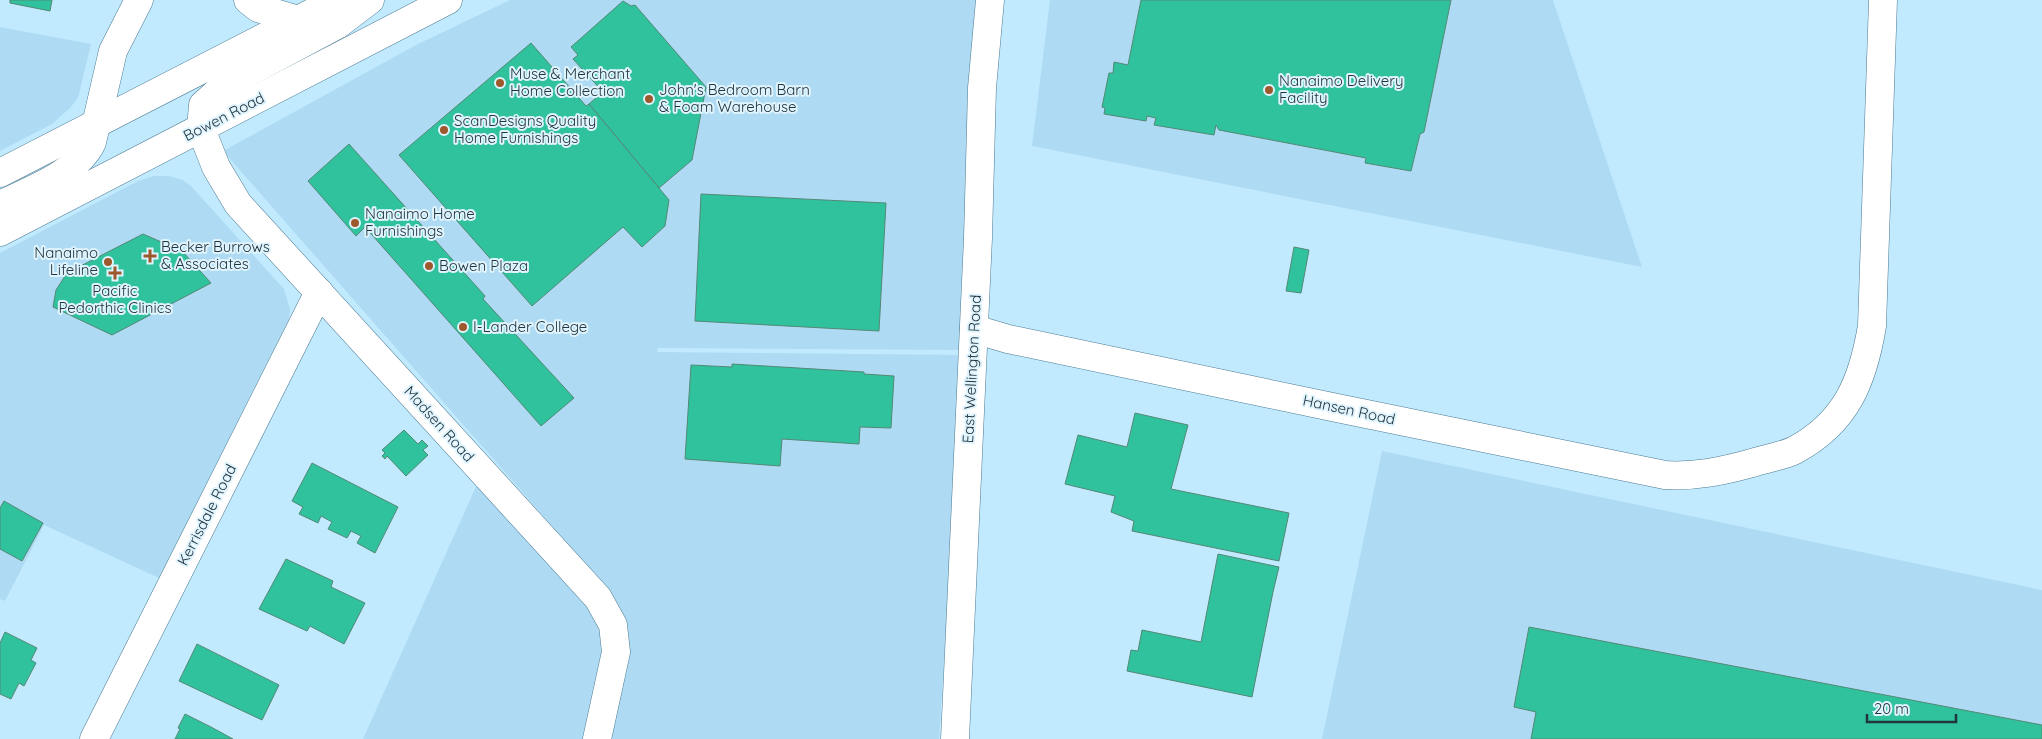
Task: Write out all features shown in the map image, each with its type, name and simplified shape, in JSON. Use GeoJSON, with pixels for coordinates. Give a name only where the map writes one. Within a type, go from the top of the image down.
{"type":"FeatureCollection","features":[{"type":"Feature","properties":{"kind":"street"},"geometry":{"type":"LineString","coordinates":[[0,206],[68,170],[86,155],[92,142],[113,51],[140,0]]}},
{"type":"Feature","properties":{"kind":"street"},"geometry":{"type":"LineString","coordinates":[[248,0],[258,8],[298,20]]}},
{"type":"Feature","properties":{"kind":"street"},"geometry":{"type":"LineString","coordinates":[[0,173],[337,0]]}},
{"type":"Feature","properties":{"kind":"street"},"geometry":{"type":"LineString","coordinates":[[201,129],[203,105],[225,85],[337,25],[370,0]]}},
{"type":"Feature","properties":{"kind":"street","name":"Bowen Road"},"geometry":{"type":"LineString","coordinates":[[0,232],[448,0]]}},
{"type":"Feature","properties":{"kind":"street","name":"East Wellington Road"},"geometry":{"type":"LineString","coordinates":[[954,739],[974,329],[982,88],[990,0]]}},
{"type":"Feature","properties":{"kind":"street","name":"Hansen Road"},"geometry":{"type":"LineString","coordinates":[[974,329],[1008,338],[1337,408],[1665,474],[1683,476],[1726,470],[1794,450],[1825,430],[1841,412],[1858,383],[1867,354],[1872,326],[1883,0]]}},
{"type":"Feature","properties":{"kind":"street","name":"Madsen Road"},"geometry":{"type":"LineString","coordinates":[[201,129],[216,167],[238,204],[598,598],[613,625],[616,652],[598,739]]}},
{"type":"Feature","properties":{"kind":"street","name":"Kerrisdale Road"},"geometry":{"type":"LineString","coordinates":[[94,739],[319,292]]}},
{"type":"Feature","properties":{"kind":"shaded area"},"geometry":{"type":"Polygon","coordinates":[[[510,0],[982,0],[963,350],[658,348],[657,352],[963,355],[939,739],[363,739],[482,473],[607,615],[611,593],[223,151],[416,45],[510,0]]]}},
{"type":"Feature","properties":{"kind":"shaded area"},"geometry":{"type":"Polygon","coordinates":[[[1050,0],[1553,0],[1642,267],[1032,146],[1050,0]]]}},
{"type":"Feature","properties":{"kind":"shaded area"},"geometry":{"type":"Polygon","coordinates":[[[0,27],[91,44],[78,98],[70,108],[52,124],[0,151],[0,27]]]}},
{"type":"Feature","properties":{"kind":"shaded area"},"geometry":{"type":"Polygon","coordinates":[[[154,176],[169,176],[183,180],[192,187],[284,289],[290,309],[289,320],[159,578],[44,525],[5,601],[0,599],[0,253],[138,181],[154,176]]]}},
{"type":"Feature","properties":{"kind":"shaded area"},"geometry":{"type":"Polygon","coordinates":[[[1382,451],[2042,590],[2042,739],[1322,739],[1382,451]]]}},
{"type":"Feature","properties":{"kind":"building"},"geometry":{"type":"Polygon","coordinates":[[[10,0],[52,0],[50,11],[10,3],[10,0]]]}},
{"type":"Feature","properties":{"kind":"building","name":"Nanaimo Delivery Facility"},"geometry":{"type":"Polygon","coordinates":[[[1141,0],[1451,0],[1424,132],[1420,134],[1411,171],[1365,163],[1366,158],[1219,130],[1216,125],[1214,135],[1154,125],[1156,118],[1147,116],[1146,121],[1104,114],[1105,108],[1102,107],[1109,73],[1113,73],[1114,62],[1128,65],[1141,0]]]}},
{"type":"Feature","properties":{"kind":"building","name":"John's Bedroom Barn & Foam Warehouse"},"geometry":{"type":"Polygon","coordinates":[[[623,1],[631,6],[635,5],[706,87],[692,160],[659,188],[589,104],[603,92],[573,59],[578,55],[571,47],[623,1]]]}},
{"type":"Feature","properties":{"kind":"building"},"geometry":{"type":"Polygon","coordinates":[[[531,43],[586,106],[589,104],[669,200],[665,226],[642,247],[623,227],[532,306],[399,155],[531,43]]]}},
{"type":"Feature","properties":{"kind":"building","name":"Bowen Plaza"},"geometry":{"type":"Polygon","coordinates":[[[349,144],[485,296],[483,299],[574,398],[541,426],[365,227],[356,236],[308,181],[349,144]]]}},
{"type":"Feature","properties":{"kind":"building"},"geometry":{"type":"Polygon","coordinates":[[[701,194],[886,203],[879,331],[695,321],[701,194]]]}},
{"type":"Feature","properties":{"kind":"building"},"geometry":{"type":"Polygon","coordinates":[[[143,234],[182,251],[211,283],[112,335],[53,307],[56,290],[67,273],[143,234]]]}},
{"type":"Feature","properties":{"kind":"building"},"geometry":{"type":"Polygon","coordinates":[[[1294,247],[1309,250],[1301,293],[1286,291],[1294,247]]]}},
{"type":"Feature","properties":{"kind":"building"},"geometry":{"type":"Polygon","coordinates":[[[732,364],[864,372],[864,374],[894,376],[891,428],[860,427],[859,444],[782,439],[780,466],[685,459],[691,365],[732,367],[732,364]]]}},
{"type":"Feature","properties":{"kind":"building"},"geometry":{"type":"Polygon","coordinates":[[[1135,413],[1188,425],[1171,489],[1289,513],[1279,561],[1132,531],[1134,521],[1111,512],[1115,496],[1065,484],[1078,435],[1127,447],[1135,413]]]}},
{"type":"Feature","properties":{"kind":"building"},"geometry":{"type":"Polygon","coordinates":[[[404,430],[418,444],[422,440],[428,446],[423,450],[428,455],[406,476],[387,456],[385,459],[382,456],[385,453],[382,450],[404,430]]]}},
{"type":"Feature","properties":{"kind":"building"},"geometry":{"type":"Polygon","coordinates":[[[312,463],[398,507],[375,553],[357,543],[361,536],[351,531],[347,538],[328,529],[332,522],[321,516],[318,523],[299,514],[303,507],[292,501],[312,463]]]}},
{"type":"Feature","properties":{"kind":"building"},"geometry":{"type":"Polygon","coordinates":[[[4,501],[43,523],[22,561],[0,549],[0,508],[4,501]]]}},
{"type":"Feature","properties":{"kind":"building"},"geometry":{"type":"Polygon","coordinates":[[[1218,554],[1279,567],[1252,697],[1127,671],[1131,650],[1138,651],[1142,630],[1201,642],[1218,554]]]}},
{"type":"Feature","properties":{"kind":"building"},"geometry":{"type":"Polygon","coordinates":[[[286,559],[333,581],[331,587],[365,603],[344,644],[310,626],[307,631],[259,609],[286,559]]]}},
{"type":"Feature","properties":{"kind":"building"},"geometry":{"type":"Polygon","coordinates":[[[1529,627],[2042,725],[2042,739],[1531,739],[1536,712],[1514,707],[1529,627]]]}},
{"type":"Feature","properties":{"kind":"building"},"geometry":{"type":"Polygon","coordinates":[[[5,632],[37,648],[31,660],[36,663],[24,686],[19,683],[11,699],[0,694],[0,643],[5,632]]]}},
{"type":"Feature","properties":{"kind":"building"},"geometry":{"type":"Polygon","coordinates":[[[197,644],[279,685],[262,720],[179,681],[197,644]]]}},
{"type":"Feature","properties":{"kind":"building"},"geometry":{"type":"Polygon","coordinates":[[[185,714],[211,727],[233,739],[175,739],[185,714]]]}},
{"type":"Feature","properties":{"kind":"place","name":"Muse & Merchant Home Collection"},"geometry":{"type":"Point","coordinates":[500,83]}},
{"type":"Feature","properties":{"kind":"place","name":"Nanaimo Delivery Facility"},"geometry":{"type":"Point","coordinates":[1269,90]}},
{"type":"Feature","properties":{"kind":"place","name":"John's Bedroom Barn & Foam Warehouse"},"geometry":{"type":"Point","coordinates":[649,99]}},
{"type":"Feature","properties":{"kind":"place","name":"ScanDesigns Quality Home Furnishings"},"geometry":{"type":"Point","coordinates":[444,130]}},
{"type":"Feature","properties":{"kind":"place","name":"Nanaimo Home Furnishings"},"geometry":{"type":"Point","coordinates":[355,223]}},
{"type":"Feature","properties":{"kind":"place","name":"Becker Burrows & Associates"},"geometry":{"type":"Point","coordinates":[150,256]}},
{"type":"Feature","properties":{"kind":"place","name":"Nanaimo Lifeline"},"geometry":{"type":"Point","coordinates":[108,262]}},
{"type":"Feature","properties":{"kind":"place","name":"Bowen Plaza"},"geometry":{"type":"Point","coordinates":[429,266]}},
{"type":"Feature","properties":{"kind":"place","name":"Pacific Pedorthic Clinics"},"geometry":{"type":"Point","coordinates":[115,273]}},
{"type":"Feature","properties":{"kind":"place","name":"I-Lander College"},"geometry":{"type":"Point","coordinates":[463,327]}}]}
